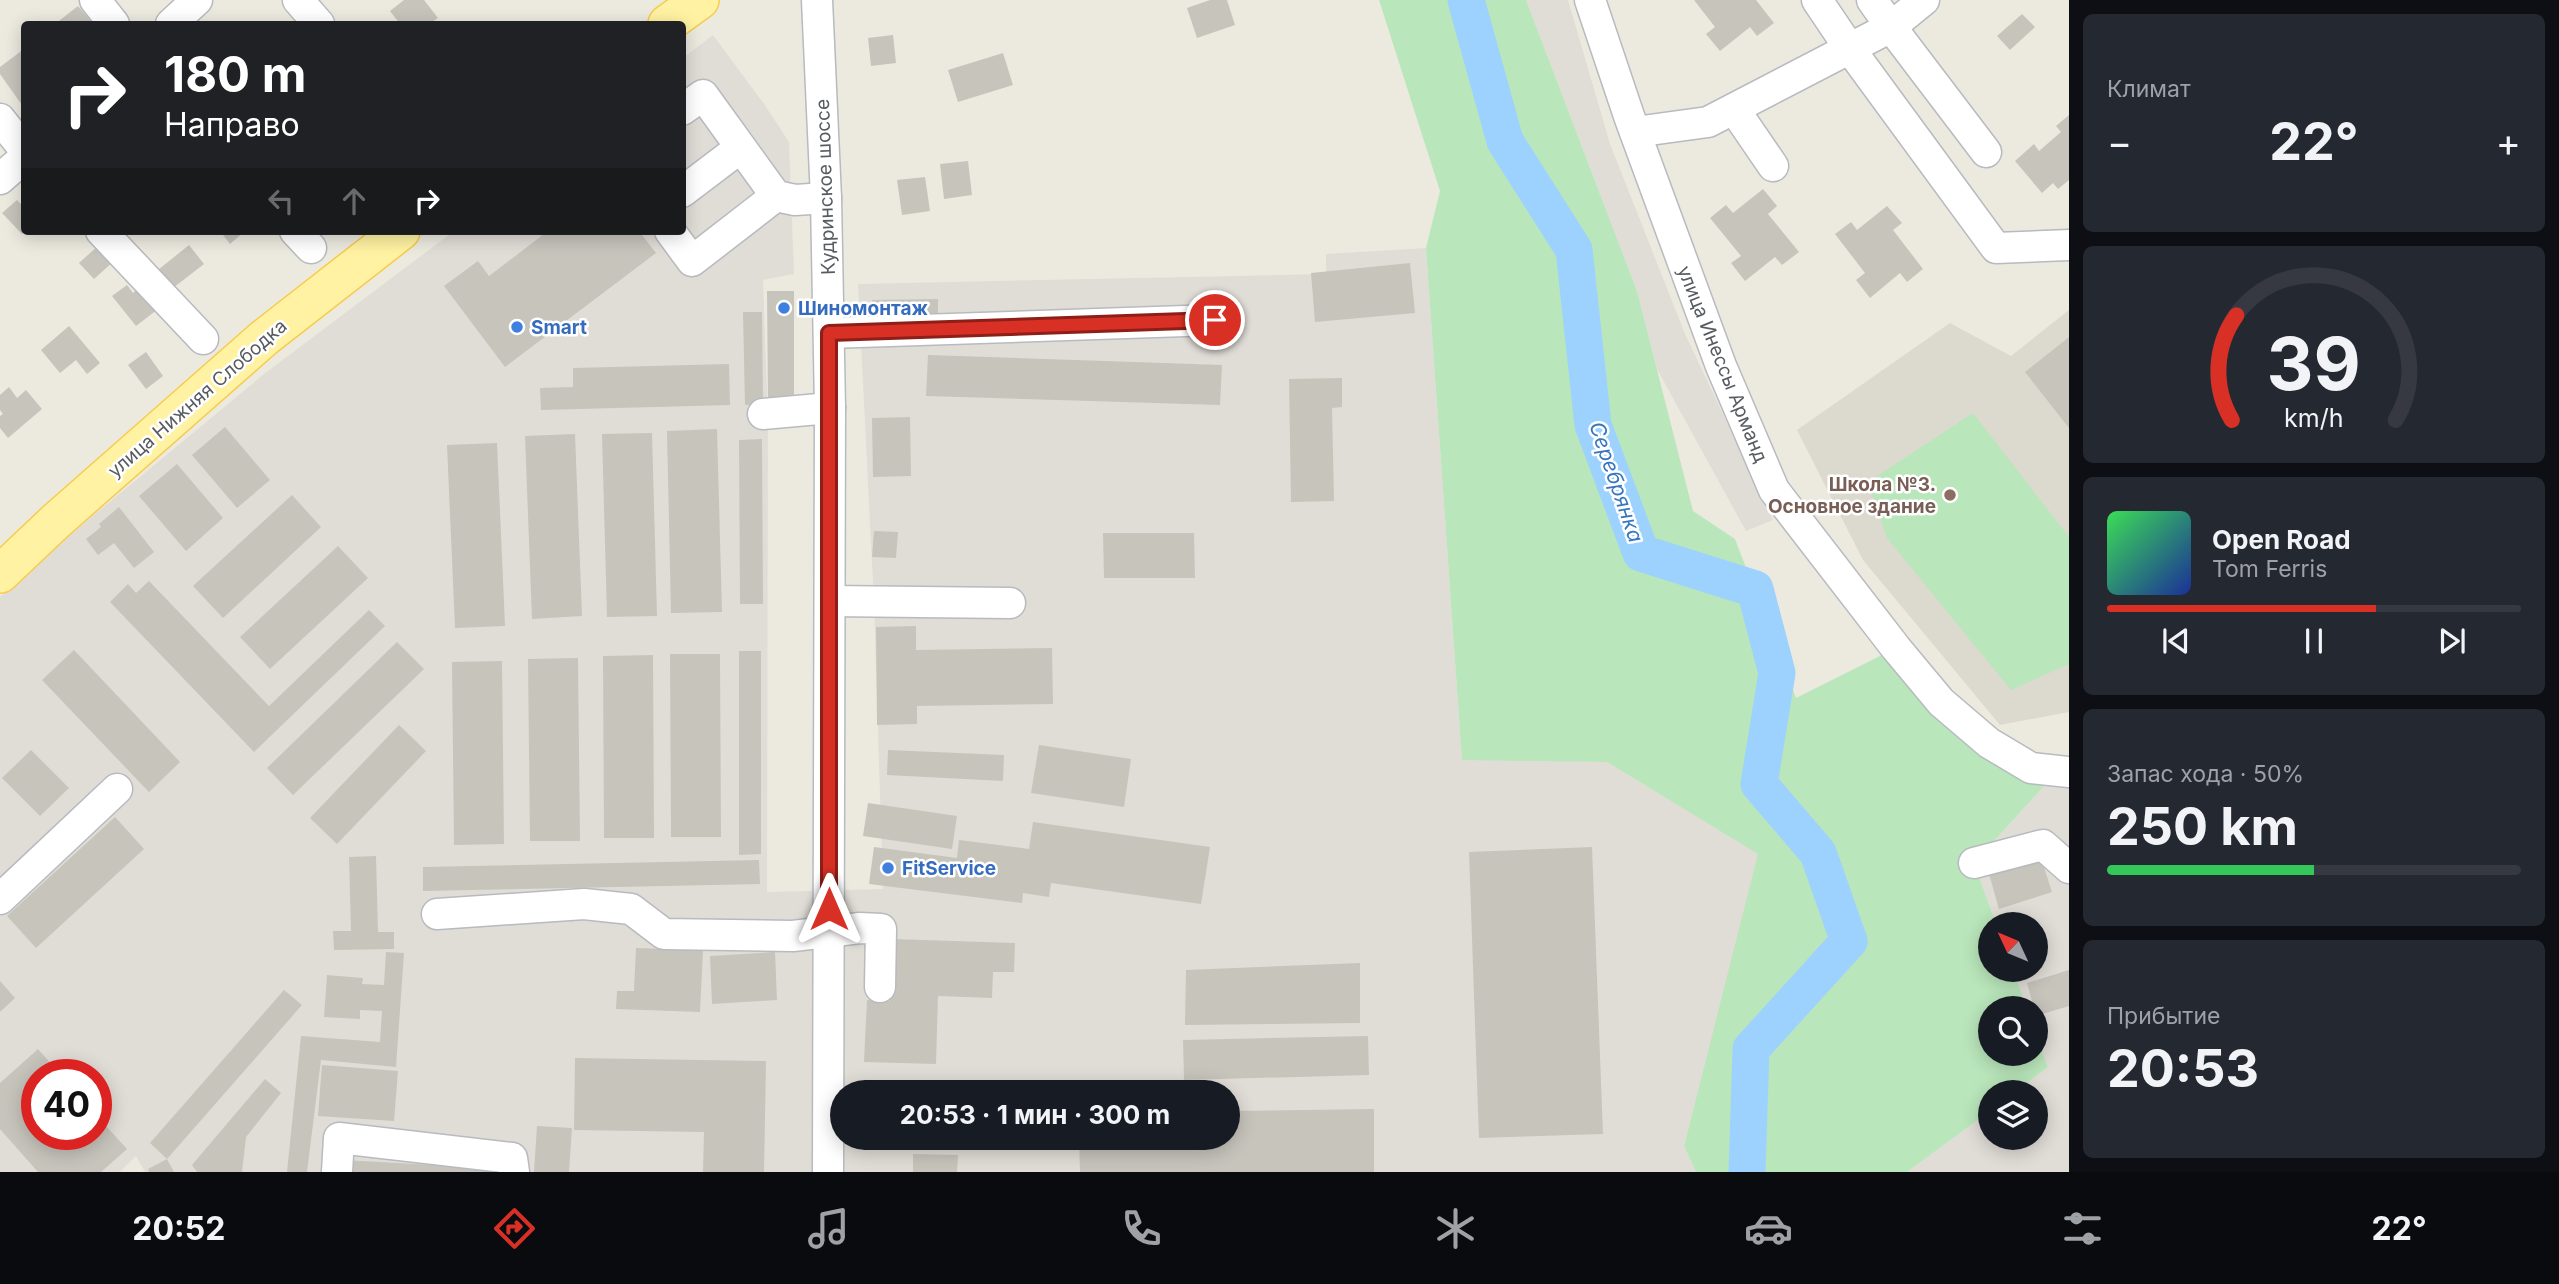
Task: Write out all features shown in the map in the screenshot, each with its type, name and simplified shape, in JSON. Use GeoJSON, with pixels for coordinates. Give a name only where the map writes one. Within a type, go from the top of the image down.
{"type":"FeatureCollection","features":[{"type":"Feature","properties":{"kind":"main road"},"geometry":{"type":"LineString","coordinates":[[671,21],[700,0]]}},
{"type":"Feature","properties":{"kind":"main road","name":"улица Нижняя Слободка"},"geometry":{"type":"LineString","coordinates":[[0,573],[264,338],[396,235]]}},
{"type":"Feature","properties":{"kind":"street"},"geometry":{"type":"LineString","coordinates":[[94,0],[112,21]]}},
{"type":"Feature","properties":{"kind":"street"},"geometry":{"type":"LineString","coordinates":[[174,21],[197,0]]}},
{"type":"Feature","properties":{"kind":"street"},"geometry":{"type":"LineString","coordinates":[[298,0],[316,21]]}},
{"type":"Feature","properties":{"kind":"street","name":"Кудринское шоссе"},"geometry":{"type":"LineString","coordinates":[[817,0],[826,198],[830,408],[828,1172]]}},
{"type":"Feature","properties":{"kind":"street","name":"улица Инессы Арманд"},"geometry":{"type":"LineString","coordinates":[[1590,0],[1635,132],[1721,366],[1774,490],[1941,702],[1989,743],[2031,768],[2069,772]]}},
{"type":"Feature","properties":{"kind":"street"},"geometry":{"type":"LineString","coordinates":[[1817,0],[1996,248],[2069,245]]}},
{"type":"Feature","properties":{"kind":"street"},"geometry":{"type":"LineString","coordinates":[[1872,0],[1986,152]]}},
{"type":"Feature","properties":{"kind":"street"},"geometry":{"type":"LineString","coordinates":[[1635,132],[1708,122],[1891,27],[1924,0]]}},
{"type":"Feature","properties":{"kind":"street"},"geometry":{"type":"LineString","coordinates":[[686,107],[703,95],[776,196],[795,200],[826,198]]}},
{"type":"Feature","properties":{"kind":"street"},"geometry":{"type":"LineString","coordinates":[[1734,109],[1773,166]]}},
{"type":"Feature","properties":{"kind":"street"},"geometry":{"type":"LineString","coordinates":[[0,119],[21,145]]}},
{"type":"Feature","properties":{"kind":"street"},"geometry":{"type":"LineString","coordinates":[[686,189],[740,148]]}},
{"type":"Feature","properties":{"kind":"street"},"geometry":{"type":"LineString","coordinates":[[0,179],[21,161]]}},
{"type":"Feature","properties":{"kind":"street"},"geometry":{"type":"LineString","coordinates":[[673,235],[692,261],[776,196]]}},
{"type":"Feature","properties":{"kind":"street"},"geometry":{"type":"LineString","coordinates":[[105,235],[204,340]]}},
{"type":"Feature","properties":{"kind":"street"},"geometry":{"type":"LineString","coordinates":[[829,333],[1215,320]]}},
{"type":"Feature","properties":{"kind":"street"},"geometry":{"type":"LineString","coordinates":[[763,414],[830,408]]}},
{"type":"Feature","properties":{"kind":"street"},"geometry":{"type":"LineString","coordinates":[[830,601],[1010,603]]}},
{"type":"Feature","properties":{"kind":"street"},"geometry":{"type":"LineString","coordinates":[[0,899],[117,789]]}},
{"type":"Feature","properties":{"kind":"street"},"geometry":{"type":"LineString","coordinates":[[1974,863],[2043,845],[2069,868]]}},
{"type":"Feature","properties":{"kind":"street"},"geometry":{"type":"LineString","coordinates":[[437,914],[584,904],[631,909],[664,934],[764,937],[828,934],[860,928],[881,929],[880,988]]}},
{"type":"Feature","properties":{"kind":"street"},"geometry":{"type":"LineString","coordinates":[[337,1172],[339,1138],[512,1158],[514,1172]]}},
{"type":"Feature","properties":{"kind":"shaded area"},"geometry":{"type":"Polygon","coordinates":[[[1526,0],[1568,0],[1610,144],[1685,334],[1773,520],[1746,531],[1657,369],[1637,291],[1526,0]]]}},
{"type":"Feature","properties":{"kind":"shaded area"},"geometry":{"type":"Polygon","coordinates":[[[713,35],[789,142],[794,274],[763,280],[768,419],[767,892],[883,889],[874,603],[858,284],[1326,274],[1326,254],[1426,248],[1462,759],[1607,762],[1759,854],[1684,1146],[1696,1172],[145,1172],[136,1156],[120,1172],[0,1172],[0,597],[36,563],[264,374],[449,235],[686,235],[686,56],[713,35]]]}},
{"type":"Feature","properties":{"kind":"shaded area","name":"Школа №3. Основное здание"},"geometry":{"type":"Polygon","coordinates":[[[2069,310],[2069,712],[2000,725],[1863,560],[1797,430],[1950,323],[2011,356],[2069,310]]]}},
{"type":"Feature","properties":{"kind":"shaded area"},"geometry":{"type":"Polygon","coordinates":[[[2065,763],[2069,763],[2069,1172],[1907,1172],[1978,1120],[1978,1150],[2048,1150],[2048,1080],[2031,1080],[2048,1067],[2048,996],[2023,996],[2017,982],[2048,982],[2048,912],[1992,912],[1974,863],[2065,763]]]}},
{"type":"Feature","properties":{"kind":"green space"},"geometry":{"type":"Polygon","coordinates":[[[1379,0],[1526,0],[1637,291],[1693,511],[1735,539],[1796,698],[1896,648],[1989,743],[2065,763],[1974,863],[1992,912],[1978,912],[1978,982],[2017,982],[2023,996],[1978,996],[1978,1066],[2048,1067],[2031,1080],[1978,1080],[1978,1120],[1907,1172],[1696,1172],[1684,1146],[1758,854],[1607,762],[1462,760],[1426,248],[1440,191],[1379,0]]]}},
{"type":"Feature","properties":{"kind":"green space"},"geometry":{"type":"Polygon","coordinates":[[[1973,413],[2069,537],[2069,664],[2011,690],[1887,538],[1868,482],[1973,413]]]}},
{"type":"Feature","properties":{"kind":"building"},"geometry":{"type":"Polygon","coordinates":[[[404,0],[424,0],[438,18],[434,21],[398,21],[390,11],[404,0]]]}},
{"type":"Feature","properties":{"kind":"building"},"geometry":{"type":"Polygon","coordinates":[[[1210,0],[1227,0],[1235,25],[1197,38],[1187,8],[1210,0]]]}},
{"type":"Feature","properties":{"kind":"building"},"geometry":{"type":"Polygon","coordinates":[[[1694,0],[1756,0],[1774,23],[1757,36],[1750,27],[1720,51],[1706,34],[1715,27],[1694,0]]]}},
{"type":"Feature","properties":{"kind":"building"},"geometry":{"type":"Polygon","coordinates":[[[78,6],[90,21],[59,21],[78,6]]]}},
{"type":"Feature","properties":{"kind":"building"},"geometry":{"type":"Polygon","coordinates":[[[2022,14],[2035,27],[2010,50],[1997,36],[2022,14]]]}},
{"type":"Feature","properties":{"kind":"building"},"geometry":{"type":"Polygon","coordinates":[[[893,35],[896,63],[871,66],[868,38],[893,35]]]}},
{"type":"Feature","properties":{"kind":"building"},"geometry":{"type":"Polygon","coordinates":[[[21,51],[21,104],[0,74],[0,67],[21,51]]]}},
{"type":"Feature","properties":{"kind":"building"},"geometry":{"type":"Polygon","coordinates":[[[1003,53],[1013,85],[958,102],[948,70],[1003,53]]]}},
{"type":"Feature","properties":{"kind":"building"},"geometry":{"type":"Polygon","coordinates":[[[2069,115],[2069,180],[2058,189],[2053,183],[2042,193],[2015,161],[2034,144],[2039,151],[2061,132],[2056,126],[2069,115]]]}},
{"type":"Feature","properties":{"kind":"building"},"geometry":{"type":"Polygon","coordinates":[[[968,161],[972,195],[944,199],[940,164],[968,161]]]}},
{"type":"Feature","properties":{"kind":"building"},"geometry":{"type":"Polygon","coordinates":[[[925,177],[930,211],[902,215],[897,180],[925,177]]]}},
{"type":"Feature","properties":{"kind":"building"},"geometry":{"type":"Polygon","coordinates":[[[1763,189],[1777,206],[1768,214],[1799,252],[1782,265],[1775,257],[1745,281],[1731,263],[1741,256],[1710,218],[1726,205],[1733,213],[1763,189]]]}},
{"type":"Feature","properties":{"kind":"building"},"geometry":{"type":"Polygon","coordinates":[[[17,200],[21,204],[21,233],[2,213],[17,200]]]}},
{"type":"Feature","properties":{"kind":"building"},"geometry":{"type":"Polygon","coordinates":[[[1887,206],[1902,223],[1893,230],[1923,269],[1907,282],[1900,273],[1870,298],[1856,280],[1865,273],[1835,234],[1851,222],[1857,230],[1887,206]]]}},
{"type":"Feature","properties":{"kind":"building"},"geometry":{"type":"Polygon","coordinates":[[[223,235],[240,235],[230,244],[223,235]]]}},
{"type":"Feature","properties":{"kind":"building","name":"Smart"},"geometry":{"type":"Polygon","coordinates":[[[543,235],[642,235],[656,253],[505,367],[444,286],[478,261],[489,276],[543,235]]]}},
{"type":"Feature","properties":{"kind":"building"},"geometry":{"type":"Polygon","coordinates":[[[99,245],[114,261],[94,279],[79,263],[99,245]]]}},
{"type":"Feature","properties":{"kind":"building"},"geometry":{"type":"Polygon","coordinates":[[[189,245],[204,264],[173,288],[158,270],[189,245]]]}},
{"type":"Feature","properties":{"kind":"building"},"geometry":{"type":"Polygon","coordinates":[[[1410,263],[1415,313],[1315,322],[1311,273],[1410,263]]]}},
{"type":"Feature","properties":{"kind":"building"},"geometry":{"type":"Polygon","coordinates":[[[127,285],[133,293],[140,286],[158,309],[136,326],[112,296],[127,285]]]}},
{"type":"Feature","properties":{"kind":"building"},"geometry":{"type":"Polygon","coordinates":[[[767,291],[794,291],[794,404],[768,404],[767,291]]]}},
{"type":"Feature","properties":{"kind":"building"},"geometry":{"type":"Polygon","coordinates":[[[938,299],[938,323],[873,324],[872,300],[938,299]]]}},
{"type":"Feature","properties":{"kind":"building"},"geometry":{"type":"Polygon","coordinates":[[[743,312],[762,312],[763,404],[745,405],[743,312]]]}},
{"type":"Feature","properties":{"kind":"building"},"geometry":{"type":"Polygon","coordinates":[[[69,326],[100,363],[87,374],[76,360],[60,373],[41,350],[69,326]]]}},
{"type":"Feature","properties":{"kind":"building"},"geometry":{"type":"Polygon","coordinates":[[[2069,337],[2069,428],[2025,372],[2069,337]]]}},
{"type":"Feature","properties":{"kind":"building"},"geometry":{"type":"Polygon","coordinates":[[[146,352],[163,376],[146,389],[128,365],[146,352]]]}},
{"type":"Feature","properties":{"kind":"building"},"geometry":{"type":"Polygon","coordinates":[[[928,355],[1222,365],[1220,405],[926,396],[928,355]]]}},
{"type":"Feature","properties":{"kind":"building"},"geometry":{"type":"Polygon","coordinates":[[[729,364],[730,405],[541,410],[540,388],[573,387],[573,368],[729,364]]]}},
{"type":"Feature","properties":{"kind":"building"},"geometry":{"type":"Polygon","coordinates":[[[1342,378],[1342,407],[1332,408],[1334,501],[1291,502],[1289,379],[1342,378]]]}},
{"type":"Feature","properties":{"kind":"building"},"geometry":{"type":"Polygon","coordinates":[[[9,387],[17,398],[26,390],[42,409],[8,438],[0,428],[0,416],[3,414],[0,410],[0,395],[9,387]]]}},
{"type":"Feature","properties":{"kind":"building"},"geometry":{"type":"Polygon","coordinates":[[[910,417],[911,476],[873,477],[872,418],[910,417]]]}},
{"type":"Feature","properties":{"kind":"building"},"geometry":{"type":"Polygon","coordinates":[[[225,427],[270,480],[237,508],[192,455],[225,427]]]}},
{"type":"Feature","properties":{"kind":"building"},"geometry":{"type":"Polygon","coordinates":[[[717,429],[722,612],[671,613],[667,431],[717,429]]]}},
{"type":"Feature","properties":{"kind":"building"},"geometry":{"type":"Polygon","coordinates":[[[652,433],[657,616],[607,617],[602,434],[652,433]]]}},
{"type":"Feature","properties":{"kind":"building"},"geometry":{"type":"Polygon","coordinates":[[[575,434],[582,616],[532,619],[525,436],[575,434]]]}},
{"type":"Feature","properties":{"kind":"building"},"geometry":{"type":"Polygon","coordinates":[[[762,439],[763,604],[740,604],[739,440],[762,439]]]}},
{"type":"Feature","properties":{"kind":"building"},"geometry":{"type":"Polygon","coordinates":[[[497,443],[505,626],[455,628],[447,445],[497,443]]]}},
{"type":"Feature","properties":{"kind":"building"},"geometry":{"type":"Polygon","coordinates":[[[177,464],[223,518],[186,551],[139,496],[177,464]]]}},
{"type":"Feature","properties":{"kind":"building"},"geometry":{"type":"Polygon","coordinates":[[[292,495],[321,527],[223,618],[193,586],[292,495]]]}},
{"type":"Feature","properties":{"kind":"building"},"geometry":{"type":"Polygon","coordinates":[[[119,507],[154,552],[134,568],[114,543],[98,555],[86,539],[119,507]]]}},
{"type":"Feature","properties":{"kind":"building"},"geometry":{"type":"Polygon","coordinates":[[[874,531],[898,532],[896,558],[872,557],[874,531]]]}},
{"type":"Feature","properties":{"kind":"building"},"geometry":{"type":"Polygon","coordinates":[[[1103,533],[1194,533],[1195,578],[1104,578],[1103,533]]]}},
{"type":"Feature","properties":{"kind":"building"},"geometry":{"type":"Polygon","coordinates":[[[338,546],[368,578],[270,669],[240,637],[338,546]]]}},
{"type":"Feature","properties":{"kind":"building"},"geometry":{"type":"Polygon","coordinates":[[[149,581],[269,706],[369,610],[385,626],[254,752],[110,602],[128,584],[136,593],[149,581]]]}},
{"type":"Feature","properties":{"kind":"building"},"geometry":{"type":"Polygon","coordinates":[[[916,626],[916,650],[1052,648],[1053,704],[917,706],[917,724],[877,725],[876,627],[916,626]]]}},
{"type":"Feature","properties":{"kind":"building"},"geometry":{"type":"Polygon","coordinates":[[[397,642],[424,669],[293,795],[267,768],[397,642]]]}},
{"type":"Feature","properties":{"kind":"building"},"geometry":{"type":"Polygon","coordinates":[[[74,650],[180,762],[149,792],[42,680],[74,650]]]}},
{"type":"Feature","properties":{"kind":"building"},"geometry":{"type":"Polygon","coordinates":[[[739,651],[761,651],[761,854],[739,855],[739,651]]]}},
{"type":"Feature","properties":{"kind":"building"},"geometry":{"type":"Polygon","coordinates":[[[670,654],[720,654],[721,837],[671,837],[670,654]]]}},
{"type":"Feature","properties":{"kind":"building"},"geometry":{"type":"Polygon","coordinates":[[[653,655],[654,838],[604,838],[603,656],[653,655]]]}},
{"type":"Feature","properties":{"kind":"building"},"geometry":{"type":"Polygon","coordinates":[[[578,658],[580,841],[530,841],[528,659],[578,658]]]}},
{"type":"Feature","properties":{"kind":"building"},"geometry":{"type":"Polygon","coordinates":[[[502,661],[504,844],[454,845],[452,662],[502,661]]]}},
{"type":"Feature","properties":{"kind":"building"},"geometry":{"type":"Polygon","coordinates":[[[399,725],[426,751],[337,844],[310,818],[399,725]]]}},
{"type":"Feature","properties":{"kind":"building"},"geometry":{"type":"Polygon","coordinates":[[[1039,745],[1131,759],[1124,807],[1031,793],[1039,745]]]}},
{"type":"Feature","properties":{"kind":"building"},"geometry":{"type":"Polygon","coordinates":[[[31,750],[69,788],[40,816],[2,778],[31,750]]]}},
{"type":"Feature","properties":{"kind":"building"},"geometry":{"type":"Polygon","coordinates":[[[888,750],[1004,755],[1003,781],[887,775],[888,750]]]}},
{"type":"Feature","properties":{"kind":"building"},"geometry":{"type":"Polygon","coordinates":[[[868,803],[957,816],[952,849],[863,836],[868,803]]]}},
{"type":"Feature","properties":{"kind":"building"},"geometry":{"type":"Polygon","coordinates":[[[115,817],[144,849],[36,948],[7,916],[115,817]]]}},
{"type":"Feature","properties":{"kind":"building"},"geometry":{"type":"Polygon","coordinates":[[[1033,822],[1210,847],[1201,904],[1051,883],[1049,897],[1023,893],[1022,903],[869,884],[874,847],[957,858],[959,840],[1029,849],[1033,822]]]}},
{"type":"Feature","properties":{"kind":"building"},"geometry":{"type":"Polygon","coordinates":[[[1592,847],[1603,1134],[1479,1138],[1469,852],[1592,847]]]}},
{"type":"Feature","properties":{"kind":"building"},"geometry":{"type":"Polygon","coordinates":[[[376,856],[378,932],[394,932],[394,949],[334,950],[333,931],[351,931],[349,857],[376,856]]]}},
{"type":"Feature","properties":{"kind":"building"},"geometry":{"type":"Polygon","coordinates":[[[2041,858],[2052,892],[1999,909],[1989,874],[2041,858]]]}},
{"type":"Feature","properties":{"kind":"building"},"geometry":{"type":"Polygon","coordinates":[[[759,860],[760,884],[423,891],[423,867],[759,860]]]}},
{"type":"Feature","properties":{"kind":"building"},"geometry":{"type":"Polygon","coordinates":[[[892,939],[1015,943],[1014,972],[993,972],[992,998],[938,996],[936,1064],[864,1062],[867,1000],[890,1001],[892,939]]]}},
{"type":"Feature","properties":{"kind":"building"},"geometry":{"type":"Polygon","coordinates":[[[636,948],[703,950],[700,1012],[616,1009],[617,991],[634,991],[636,948]]]}},
{"type":"Feature","properties":{"kind":"building"},"geometry":{"type":"Polygon","coordinates":[[[386,952],[404,953],[396,1067],[321,1060],[307,1172],[287,1172],[301,1036],[380,1042],[382,1011],[360,1010],[360,1019],[324,1017],[327,975],[363,978],[362,984],[384,985],[386,952]]]}},
{"type":"Feature","properties":{"kind":"building"},"geometry":{"type":"Polygon","coordinates":[[[775,952],[777,1000],[712,1004],[710,956],[775,952]]]}},
{"type":"Feature","properties":{"kind":"building"},"geometry":{"type":"Polygon","coordinates":[[[1360,963],[1360,1023],[1185,1025],[1186,970],[1360,963]]]}},
{"type":"Feature","properties":{"kind":"building"},"geometry":{"type":"Polygon","coordinates":[[[2069,970],[2069,1006],[2048,1012],[2048,996],[2031,996],[2027,983],[2048,982],[2048,976],[2069,970]]]}},
{"type":"Feature","properties":{"kind":"building"},"geometry":{"type":"Polygon","coordinates":[[[0,981],[15,998],[0,1012],[0,981]]]}},
{"type":"Feature","properties":{"kind":"building"},"geometry":{"type":"Polygon","coordinates":[[[284,990],[302,1005],[167,1159],[150,1143],[284,990]]]}},
{"type":"Feature","properties":{"kind":"building"},"geometry":{"type":"Polygon","coordinates":[[[1368,1036],[1369,1075],[1184,1080],[1183,1040],[1368,1036]]]}},
{"type":"Feature","properties":{"kind":"building"},"geometry":{"type":"Polygon","coordinates":[[[38,1049],[47,1059],[27,1059],[38,1049]]]}},
{"type":"Feature","properties":{"kind":"building"},"geometry":{"type":"Polygon","coordinates":[[[575,1058],[766,1061],[764,1172],[703,1172],[704,1132],[574,1130],[575,1058]]]}},
{"type":"Feature","properties":{"kind":"building"},"geometry":{"type":"Polygon","coordinates":[[[21,1064],[21,1150],[112,1150],[112,1133],[127,1149],[101,1172],[38,1172],[0,1129],[0,1083],[21,1064]]]}},
{"type":"Feature","properties":{"kind":"building"},"geometry":{"type":"Polygon","coordinates":[[[322,1065],[398,1071],[394,1121],[318,1116],[322,1065]]]}},
{"type":"Feature","properties":{"kind":"building"},"geometry":{"type":"Polygon","coordinates":[[[265,1079],[281,1093],[246,1137],[242,1172],[197,1172],[192,1165],[265,1079]]]}},
{"type":"Feature","properties":{"kind":"building"},"geometry":{"type":"Polygon","coordinates":[[[1374,1109],[1374,1172],[1080,1172],[1079,1150],[1240,1150],[1240,1111],[1374,1109]]]}},
{"type":"Feature","properties":{"kind":"building"},"geometry":{"type":"Polygon","coordinates":[[[537,1126],[572,1128],[569,1172],[534,1172],[537,1126]]]}},
{"type":"Feature","properties":{"kind":"building"},"geometry":{"type":"Polygon","coordinates":[[[913,1154],[958,1155],[957,1172],[913,1172],[913,1154]]]}},
{"type":"Feature","properties":{"kind":"building"},"geometry":{"type":"Polygon","coordinates":[[[167,1159],[174,1172],[149,1172],[148,1169],[167,1159]]]}},
{"type":"Feature","properties":{"kind":"building"},"geometry":{"type":"Polygon","coordinates":[[[344,1160],[503,1169],[503,1172],[343,1172],[344,1160]]]}},
{"type":"Feature","properties":{"kind":"waterway","name":"Серебрянка"},"geometry":{"type":"LineString","coordinates":[[1466,0],[1505,141],[1574,250],[1593,425],[1641,553],[1755,589],[1777,673],[1759,784],[1818,853],[1849,941],[1751,1049],[1747,1172]]}},
{"type":"Feature","properties":{"kind":"place","name":"Шиномонтаж"},"geometry":{"type":"Point","coordinates":[784,308]}},
{"type":"Feature","properties":{"kind":"place","name":"Smart"},"geometry":{"type":"Point","coordinates":[517,327]}},
{"type":"Feature","properties":{"kind":"place","name":"Школа №3. Основное здание"},"geometry":{"type":"Point","coordinates":[1950,495]}},
{"type":"Feature","properties":{"kind":"place","name":"FitService"},"geometry":{"type":"Point","coordinates":[888,868]}},
{"type":"Feature","properties":{"kind":"route"},"geometry":{"type":"LineString","coordinates":[[829,909],[829,333],[1215,320]]}}]}
